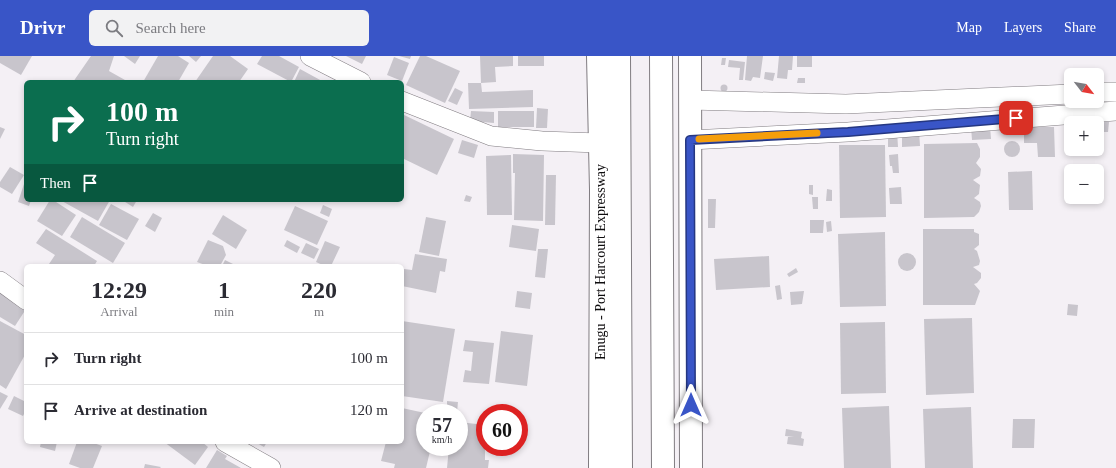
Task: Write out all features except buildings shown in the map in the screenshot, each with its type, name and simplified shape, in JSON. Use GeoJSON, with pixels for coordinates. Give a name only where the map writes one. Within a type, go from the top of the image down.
{"type":"FeatureCollection","features":[{"type":"Feature","properties":{"kind":"main road","name":"Enugu - Port Harcourt Expressway"},"geometry":{"type":"LineString","coordinates":[[598,56],[601,190],[600,468]]}},
{"type":"Feature","properties":{"kind":"main road","name":"Enugu - Port Harcourt Expressway"},"geometry":{"type":"LineString","coordinates":[[619,56],[621,468]]}},
{"type":"Feature","properties":{"kind":"main road"},"geometry":{"type":"LineString","coordinates":[[661,56],[663,468]]}},
{"type":"Feature","properties":{"kind":"main road"},"geometry":{"type":"LineString","coordinates":[[690,56],[691,468]]}},
{"type":"Feature","properties":{"kind":"street"},"geometry":{"type":"LineString","coordinates":[[310,56],[357,80]]}},
{"type":"Feature","properties":{"kind":"street"},"geometry":{"type":"LineString","coordinates":[[1104,92],[1116,92]]}},
{"type":"Feature","properties":{"kind":"street"},"geometry":{"type":"LineString","coordinates":[[690,100],[846,104],[1064,94]]}},
{"type":"Feature","properties":{"kind":"street"},"geometry":{"type":"LineString","coordinates":[[404,102],[491,136],[542,141],[599,143]]}},
{"type":"Feature","properties":{"kind":"street"},"geometry":{"type":"LineString","coordinates":[[690,140],[848,132],[1116,111]]}},
{"type":"Feature","properties":{"kind":"street"},"geometry":{"type":"LineString","coordinates":[[0,281],[24,299]]}},
{"type":"Feature","properties":{"kind":"street"},"geometry":{"type":"LineString","coordinates":[[229,444],[271,468]]}},
{"type":"Feature","properties":{"kind":"slow traffic"},"geometry":{"type":"LineString","coordinates":[[699,139],[817,133]]}},
{"type":"Feature","properties":{"kind":"route"},"geometry":{"type":"LineString","coordinates":[[691,405],[690,140],[848,132],[1016,118]]}}]}
